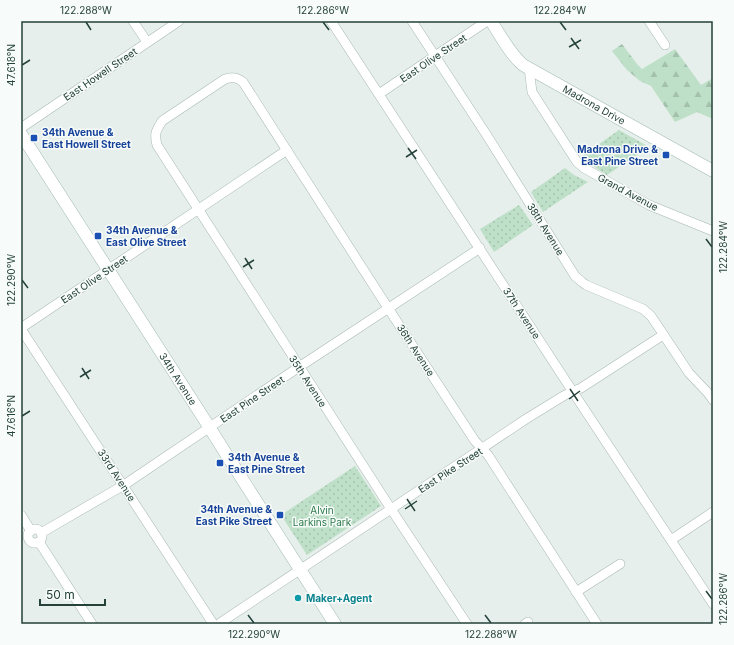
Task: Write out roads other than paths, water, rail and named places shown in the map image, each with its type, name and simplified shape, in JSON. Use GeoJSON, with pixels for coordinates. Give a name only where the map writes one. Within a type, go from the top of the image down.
{"type":"FeatureCollection","features":[{"type":"Feature","properties":{"kind":"street"},"geometry":{"type":"LineString","coordinates":[[133,21],[147,42]]}},
{"type":"Feature","properties":{"kind":"street","name":"East Howell Street"},"geometry":{"type":"LineString","coordinates":[[21,128],[179,21]]}},
{"type":"Feature","properties":{"kind":"street","name":"37th Avenue"},"geometry":{"type":"LineString","coordinates":[[331,21],[713,604]]}},
{"type":"Feature","properties":{"kind":"street","name":"38th Avenue"},"geometry":{"type":"LineString","coordinates":[[412,21],[486,134],[575,276],[586,285],[643,308],[651,316],[689,373],[711,396]]}},
{"type":"Feature","properties":{"kind":"street","name":"East Olive Street"},"geometry":{"type":"LineString","coordinates":[[379,94],[487,21]]}},
{"type":"Feature","properties":{"kind":"street","name":"Madrona Drive"},"geometry":{"type":"LineString","coordinates":[[491,21],[517,60],[713,171]]}},
{"type":"Feature","properties":{"kind":"street"},"geometry":{"type":"LineString","coordinates":[[649,21],[665,45]]}},
{"type":"Feature","properties":{"kind":"street","name":"Grand Avenue"},"geometry":{"type":"LineString","coordinates":[[529,68],[532,92],[577,162],[584,168],[649,205],[713,231]]}},
{"type":"Feature","properties":{"kind":"street","name":"35th Avenue"},"geometry":{"type":"LineString","coordinates":[[235,77],[225,79],[162,121],[155,135],[157,145],[299,367],[467,624]]}},
{"type":"Feature","properties":{"kind":"street","name":"36th Avenue"},"geometry":{"type":"LineString","coordinates":[[235,77],[243,82],[388,308],[475,441],[488,455],[597,624]]}},
{"type":"Feature","properties":{"kind":"street","name":"34th Avenue"},"geometry":{"type":"LineString","coordinates":[[21,134],[335,624]]}},
{"type":"Feature","properties":{"kind":"street","name":"East Olive Street"},"geometry":{"type":"LineString","coordinates":[[21,329],[287,150]]}},
{"type":"Feature","properties":{"kind":"street","name":"East Pine Street"},"geometry":{"type":"LineString","coordinates":[[41,533],[124,485],[299,367],[480,248]]}},
{"type":"Feature","properties":{"kind":"street","name":"33rd Avenue"},"geometry":{"type":"LineString","coordinates":[[21,329],[216,623]]}},
{"type":"Feature","properties":{"kind":"street","name":"East Pike Street"},"geometry":{"type":"LineString","coordinates":[[216,623],[300,570],[482,448],[565,395],[582,388],[663,335]]}},
{"type":"Feature","properties":{"kind":"street"},"geometry":{"type":"LineString","coordinates":[[671,540],[713,512]]}},
{"type":"Feature","properties":{"kind":"street"},"geometry":{"type":"LineString","coordinates":[[21,515],[31,531]]}},
{"type":"Feature","properties":{"kind":"street"},"geometry":{"type":"LineString","coordinates":[[21,546],[42,538],[41,533],[37,530],[31,531]]}},
{"type":"Feature","properties":{"kind":"street"},"geometry":{"type":"LineString","coordinates":[[31,531],[28,535],[34,541],[92,624]]}},
{"type":"Feature","properties":{"kind":"street"},"geometry":{"type":"LineString","coordinates":[[576,592],[620,564]]}},
{"type":"Feature","properties":{"kind":"place","name":"34th Avenue & East Howell Street"},"geometry":{"type":"Point","coordinates":[34,138]}},
{"type":"Feature","properties":{"kind":"place","name":"Madrona Drive & East Pine Street"},"geometry":{"type":"Point","coordinates":[666,155]}},
{"type":"Feature","properties":{"kind":"place","name":"34th Avenue & East Olive Street"},"geometry":{"type":"Point","coordinates":[98,236]}},
{"type":"Feature","properties":{"kind":"place","name":"34th Avenue & East Pine Street"},"geometry":{"type":"Point","coordinates":[220,463]}},
{"type":"Feature","properties":{"kind":"place","name":"34th Avenue & East Pike Street"},"geometry":{"type":"Point","coordinates":[280,515]}},
{"type":"Feature","properties":{"kind":"place","name":"Maker+Agent"},"geometry":{"type":"Point","coordinates":[298,598]}},
{"type":"Feature","properties":{"kind":"park label","name":"Alvin Larkins Park"},"geometry":{"type":"Point","coordinates":[322,516]}}]}
